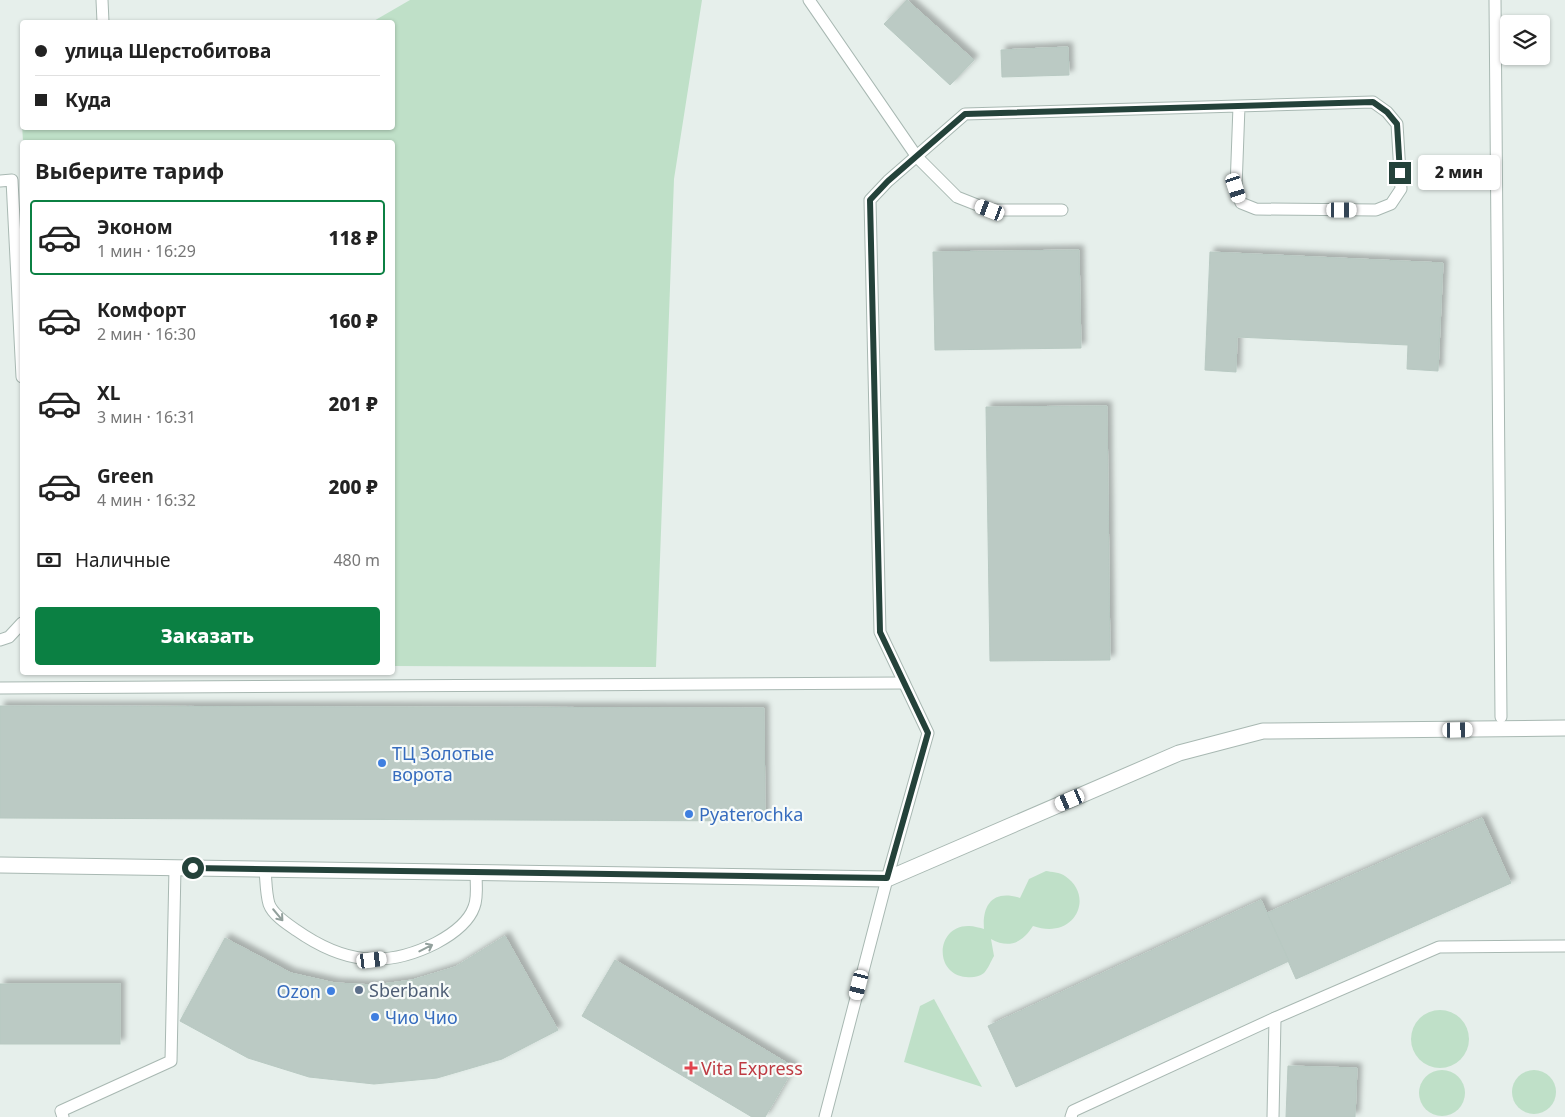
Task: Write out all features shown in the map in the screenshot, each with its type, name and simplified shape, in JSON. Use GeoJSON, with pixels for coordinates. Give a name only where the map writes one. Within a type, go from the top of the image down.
{"type":"FeatureCollection","features":[{"type":"Feature","properties":{"kind":"street"},"geometry":{"type":"LineString","coordinates":[[0,865],[887,878],[1179,753],[1263,731],[1565,728]]}},
{"type":"Feature","properties":{"kind":"lane"},"geometry":{"type":"LineString","coordinates":[[102,0],[103,20]]}},
{"type":"Feature","properties":{"kind":"lane"},"geometry":{"type":"LineString","coordinates":[[809,0],[918,157],[957,197],[990,210],[1062,210]]}},
{"type":"Feature","properties":{"kind":"lane"},"geometry":{"type":"LineString","coordinates":[[1495,0],[1501,718]]}},
{"type":"Feature","properties":{"kind":"lane"},"geometry":{"type":"LineString","coordinates":[[825,1117],[887,878],[928,733],[880,632],[870,200],[888,181],[918,157],[965,114],[1373,102],[1387,112],[1397,124],[1401,190],[1391,204],[1376,210],[1256,209],[1241,203],[1236,188],[1239,106]]}},
{"type":"Feature","properties":{"kind":"lane"},"geometry":{"type":"LineString","coordinates":[[0,181],[12,180],[20,338]]}},
{"type":"Feature","properties":{"kind":"lane"},"geometry":{"type":"LineString","coordinates":[[0,640],[9,637],[20,625]]}},
{"type":"Feature","properties":{"kind":"lane"},"geometry":{"type":"LineString","coordinates":[[0,688],[904,684]]}},
{"type":"Feature","properties":{"kind":"lane"},"geometry":{"type":"LineString","coordinates":[[62,1117],[61,1110],[171,1061],[175,868]]}},
{"type":"Feature","properties":{"kind":"lane"},"geometry":{"type":"LineString","coordinates":[[265,870],[269,904],[282,921],[304,936],[342,955],[372,960],[416,953],[444,939],[464,925],[475,906],[476,873]]}},
{"type":"Feature","properties":{"kind":"lane"},"geometry":{"type":"LineString","coordinates":[[1071,1117],[1073,1111],[1275,1018],[1439,947],[1565,946]]}},
{"type":"Feature","properties":{"kind":"lane"},"geometry":{"type":"LineString","coordinates":[[1273,1117],[1275,1018]]}},
{"type":"Feature","properties":{"kind":"green space"},"geometry":{"type":"Polygon","coordinates":[[[410,0],[702,0],[674,179],[656,667],[395,666],[395,140],[23,140],[22,130],[395,130],[395,20],[375,20],[410,0]]]}},
{"type":"Feature","properties":{"kind":"green space"},"geometry":{"type":"Polygon","coordinates":[[[1046,871],[1065,876],[1074,885],[1079,895],[1079,905],[1076,914],[1069,922],[1060,927],[1047,929],[1033,926],[1024,937],[1015,943],[1004,944],[991,939],[994,956],[985,971],[978,976],[968,977],[955,974],[948,968],[943,950],[945,941],[950,933],[958,928],[969,926],[984,929],[985,913],[991,901],[1003,896],[1020,898],[1029,879],[1046,871]]]}},
{"type":"Feature","properties":{"kind":"green space"},"geometry":{"type":"Polygon","coordinates":[[[934,999],[982,1087],[904,1062],[920,1006],[934,999]]]}},
{"type":"Feature","properties":{"kind":"green space"},"geometry":{"type":"Polygon","coordinates":[[[1440,1010],[1456,1015],[1464,1023],[1469,1039],[1464,1055],[1456,1063],[1440,1068],[1424,1063],[1416,1055],[1411,1039],[1416,1023],[1424,1015],[1440,1010]]]}},
{"type":"Feature","properties":{"kind":"green space"},"geometry":{"type":"Polygon","coordinates":[[[1437,1070],[1447,1070],[1461,1080],[1465,1093],[1461,1106],[1455,1112],[1447,1116],[1437,1116],[1423,1106],[1419,1098],[1419,1088],[1429,1074],[1437,1070]]]}},
{"type":"Feature","properties":{"kind":"green space"},"geometry":{"type":"Polygon","coordinates":[[[1538,1070],[1550,1076],[1555,1083],[1555,1101],[1550,1108],[1543,1113],[1530,1114],[1522,1111],[1515,1104],[1512,1088],[1515,1080],[1522,1073],[1538,1070]]]}},
{"type":"Feature","properties":{"kind":"building"},"geometry":{"type":"Polygon","coordinates":[[[907,0],[974,60],[950,85],[884,24],[907,0]]]}},
{"type":"Feature","properties":{"kind":"building"},"geometry":{"type":"Polygon","coordinates":[[[1068,47],[1069,75],[1002,77],[1001,50],[1068,47]]]}},
{"type":"Feature","properties":{"kind":"building"},"geometry":{"type":"Polygon","coordinates":[[[1079,250],[1081,348],[935,350],[933,252],[1079,250]]]}},
{"type":"Feature","properties":{"kind":"building"},"geometry":{"type":"Polygon","coordinates":[[[1210,252],[1443,263],[1438,371],[1407,369],[1408,345],[1237,337],[1236,372],[1205,370],[1210,252]]]}},
{"type":"Feature","properties":{"kind":"building"},"geometry":{"type":"Polygon","coordinates":[[[1107,406],[1110,660],[990,661],[986,407],[1107,406]]]}},
{"type":"Feature","properties":{"kind":"building","name":"ТЦ Золотые ворота"},"geometry":{"type":"Polygon","coordinates":[[[0,706],[764,708],[765,821],[0,818],[0,706]]]}},
{"type":"Feature","properties":{"kind":"building"},"geometry":{"type":"Polygon","coordinates":[[[1482,818],[1511,883],[1296,979],[1267,913],[1482,818]]]}},
{"type":"Feature","properties":{"kind":"building"},"geometry":{"type":"Polygon","coordinates":[[[1261,900],[1289,961],[1016,1087],[988,1026],[1261,900]]]}},
{"type":"Feature","properties":{"kind":"building"},"geometry":{"type":"Polygon","coordinates":[[[505,936],[558,1030],[502,1059],[437,1078],[374,1084],[309,1077],[248,1058],[180,1021],[225,938],[291,973],[335,983],[375,985],[412,980],[455,967],[505,936]]]}},
{"type":"Feature","properties":{"kind":"building"},"geometry":{"type":"Polygon","coordinates":[[[615,960],[794,1067],[765,1117],[752,1117],[582,1016],[615,960]]]}},
{"type":"Feature","properties":{"kind":"building"},"geometry":{"type":"Polygon","coordinates":[[[0,984],[120,984],[120,1044],[0,1044],[0,984]]]}},
{"type":"Feature","properties":{"kind":"building"},"geometry":{"type":"Polygon","coordinates":[[[1288,1066],[1357,1068],[1355,1117],[1286,1117],[1288,1066]]]}},
{"type":"Feature","properties":{"kind":"place","name":"ТЦ Золотые ворота"},"geometry":{"type":"Point","coordinates":[382,763]}},
{"type":"Feature","properties":{"kind":"place","name":"Pyaterochka"},"geometry":{"type":"Point","coordinates":[689,814]}},
{"type":"Feature","properties":{"kind":"place","name":"Sberbank"},"geometry":{"type":"Point","coordinates":[359,990]}},
{"type":"Feature","properties":{"kind":"place","name":"Ozon"},"geometry":{"type":"Point","coordinates":[331,991]}},
{"type":"Feature","properties":{"kind":"place","name":"Чио Чио"},"geometry":{"type":"Point","coordinates":[375,1017]}},
{"type":"Feature","properties":{"kind":"place","name":"Vita Express"},"geometry":{"type":"Point","coordinates":[691,1068]}},
{"type":"Feature","properties":{"kind":"route"},"geometry":{"type":"LineString","coordinates":[[193,868],[887,878],[928,733],[880,632],[870,200],[888,181],[918,157],[965,114],[1373,102],[1387,112],[1397,124],[1400,173]]}}]}
